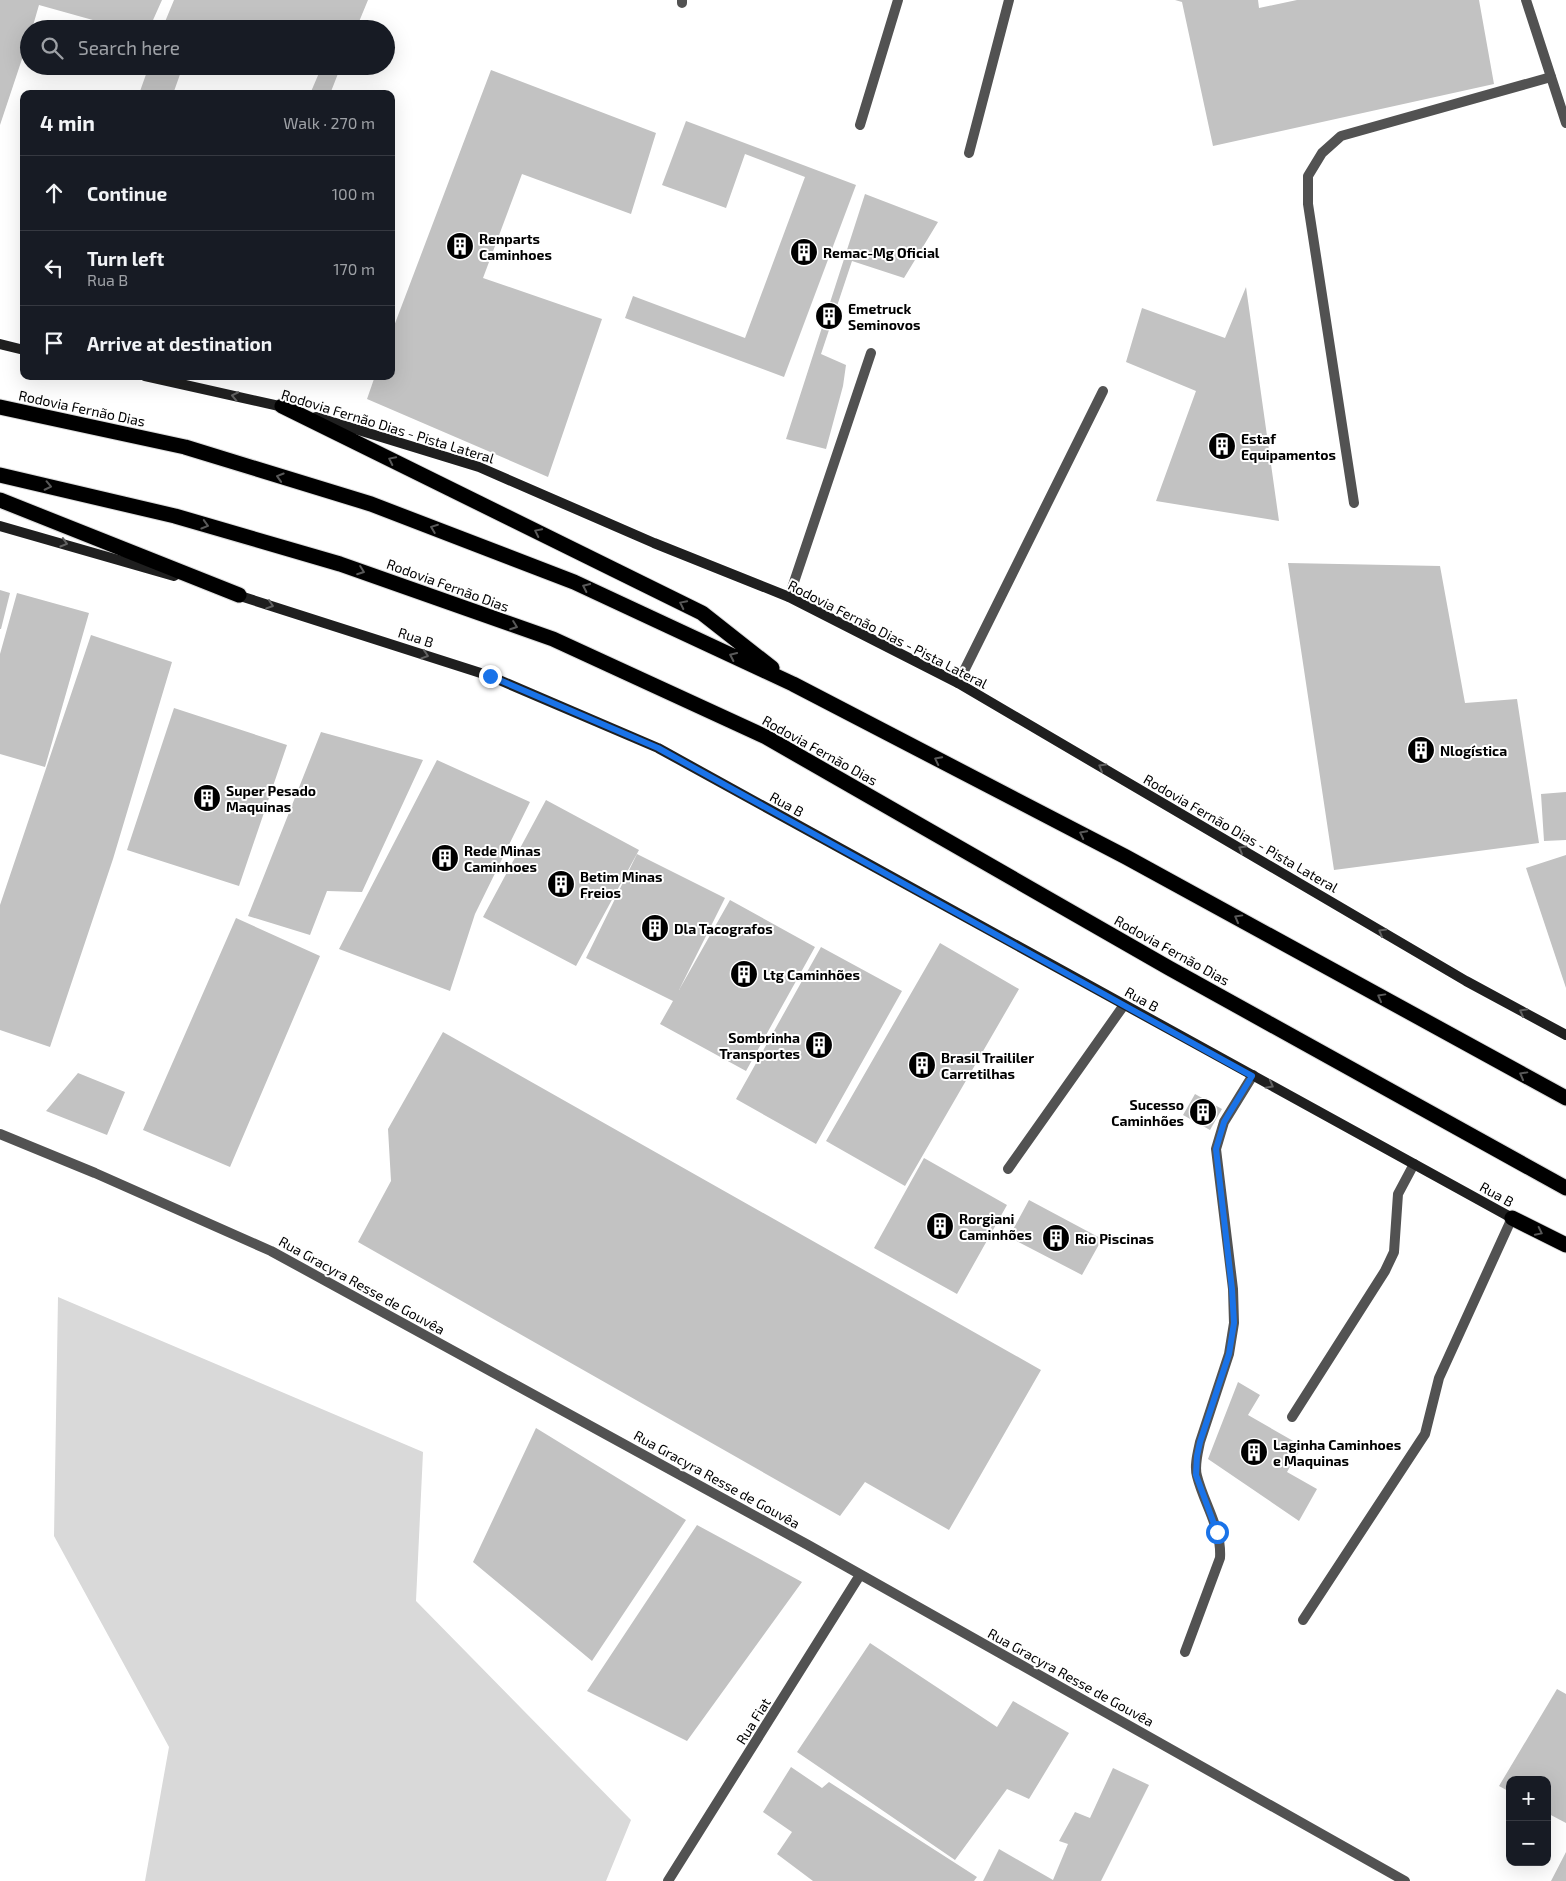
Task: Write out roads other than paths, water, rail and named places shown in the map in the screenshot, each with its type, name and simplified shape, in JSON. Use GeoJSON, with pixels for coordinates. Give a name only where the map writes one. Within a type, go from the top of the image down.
{"type":"FeatureCollection","features":[{"type":"Feature","properties":{"kind":"highway"},"geometry":{"type":"LineString","coordinates":[[282,406],[702,613],[793,684]]}},
{"type":"Feature","properties":{"kind":"highway","name":"Rodovia Fernão Dias"},"geometry":{"type":"LineString","coordinates":[[0,407],[184,447],[371,504],[574,582],[793,684],[1126,857],[1566,1098]]}},
{"type":"Feature","properties":{"kind":"highway","name":"Rodovia Fernão Dias"},"geometry":{"type":"LineString","coordinates":[[0,475],[175,516],[331,561],[562,643],[766,737],[1178,972],[1566,1188]]}},
{"type":"Feature","properties":{"kind":"highway"},"geometry":{"type":"LineString","coordinates":[[0,500],[239,595]]}},
{"type":"Feature","properties":{"kind":"highway"},"geometry":{"type":"LineString","coordinates":[[1512,1218],[1566,1245]]}},
{"type":"Feature","properties":{"kind":"street"},"geometry":{"type":"LineString","coordinates":[[860,125],[898,0]]}},
{"type":"Feature","properties":{"kind":"street"},"geometry":{"type":"LineString","coordinates":[[969,153],[1009,0]]}},
{"type":"Feature","properties":{"kind":"street"},"geometry":{"type":"LineString","coordinates":[[1526,0],[1566,123]]}},
{"type":"Feature","properties":{"kind":"street"},"geometry":{"type":"LineString","coordinates":[[1354,503],[1308,204],[1308,176],[1322,153],[1341,136],[1551,76]]}},
{"type":"Feature","properties":{"kind":"street"},"geometry":{"type":"LineString","coordinates":[[0,344],[20,349]]}},
{"type":"Feature","properties":{"kind":"street"},"geometry":{"type":"LineString","coordinates":[[789,597],[871,353]]}},
{"type":"Feature","properties":{"kind":"street","name":"Rodovia Fernão Dias - Pista Lateral"},"geometry":{"type":"LineString","coordinates":[[163,380],[282,406],[478,467],[654,543],[789,597],[958,683],[1458,976],[1566,1035]]}},
{"type":"Feature","properties":{"kind":"street"},"geometry":{"type":"LineString","coordinates":[[958,683],[1103,391]]}},
{"type":"Feature","properties":{"kind":"street","name":"Rua B"},"geometry":{"type":"LineString","coordinates":[[0,526],[239,595],[490,676],[658,748],[1512,1218]]}},
{"type":"Feature","properties":{"kind":"street"},"geometry":{"type":"LineString","coordinates":[[1008,1170],[1124,1005]]}},
{"type":"Feature","properties":{"kind":"street"},"geometry":{"type":"LineString","coordinates":[[1185,1652],[1220,1558],[1221,1545],[1196,1475],[1200,1442],[1229,1354],[1234,1323],[1232,1289],[1216,1149],[1224,1122],[1252,1076]]}},
{"type":"Feature","properties":{"kind":"street","name":"Rua Gracyra Resse de Gouvêa"},"geometry":{"type":"LineString","coordinates":[[0,1134],[95,1173],[271,1251],[808,1545],[1405,1881]]}},
{"type":"Feature","properties":{"kind":"street"},"geometry":{"type":"LineString","coordinates":[[1292,1417],[1385,1271],[1394,1252],[1398,1194],[1414,1164]]}},
{"type":"Feature","properties":{"kind":"street"},"geometry":{"type":"LineString","coordinates":[[1303,1620],[1425,1434],[1439,1378],[1512,1218]]}},
{"type":"Feature","properties":{"kind":"street","name":"Rua Fiat"},"geometry":{"type":"LineString","coordinates":[[668,1881],[860,1575]]}},
{"type":"Feature","properties":{"kind":"place","name":"Renparts Caminhoes"},"geometry":{"type":"Point","coordinates":[460,246]}},
{"type":"Feature","properties":{"kind":"place","name":"Remac-Mg Oficial"},"geometry":{"type":"Point","coordinates":[804,252]}},
{"type":"Feature","properties":{"kind":"place","name":"Emetruck Seminovos"},"geometry":{"type":"Point","coordinates":[829,316]}},
{"type":"Feature","properties":{"kind":"place","name":"Estaf Equipamentos"},"geometry":{"type":"Point","coordinates":[1222,446]}},
{"type":"Feature","properties":{"kind":"place","name":"Nlogística"},"geometry":{"type":"Point","coordinates":[1421,750]}},
{"type":"Feature","properties":{"kind":"place","name":"Super Pesado Maquinas"},"geometry":{"type":"Point","coordinates":[207,798]}},
{"type":"Feature","properties":{"kind":"place","name":"Rede Minas Caminhoes"},"geometry":{"type":"Point","coordinates":[445,858]}},
{"type":"Feature","properties":{"kind":"place","name":"Betim Minas Freios"},"geometry":{"type":"Point","coordinates":[561,884]}},
{"type":"Feature","properties":{"kind":"place","name":"Dla Tacografos"},"geometry":{"type":"Point","coordinates":[655,928]}},
{"type":"Feature","properties":{"kind":"place","name":"Ltg Caminhões"},"geometry":{"type":"Point","coordinates":[744,974]}},
{"type":"Feature","properties":{"kind":"place","name":"Sombrinha Transportes"},"geometry":{"type":"Point","coordinates":[819,1045]}},
{"type":"Feature","properties":{"kind":"place","name":"Brasil Traililer Carretilhas"},"geometry":{"type":"Point","coordinates":[922,1065]}},
{"type":"Feature","properties":{"kind":"place","name":"Sucesso Caminhões"},"geometry":{"type":"Point","coordinates":[1203,1112]}},
{"type":"Feature","properties":{"kind":"place","name":"Rorgiani Caminhões"},"geometry":{"type":"Point","coordinates":[940,1226]}},
{"type":"Feature","properties":{"kind":"place","name":"Rio Piscinas"},"geometry":{"type":"Point","coordinates":[1056,1238]}},
{"type":"Feature","properties":{"kind":"place","name":"Laginha Caminhoes e Maquinas"},"geometry":{"type":"Point","coordinates":[1254,1452]}}]}
